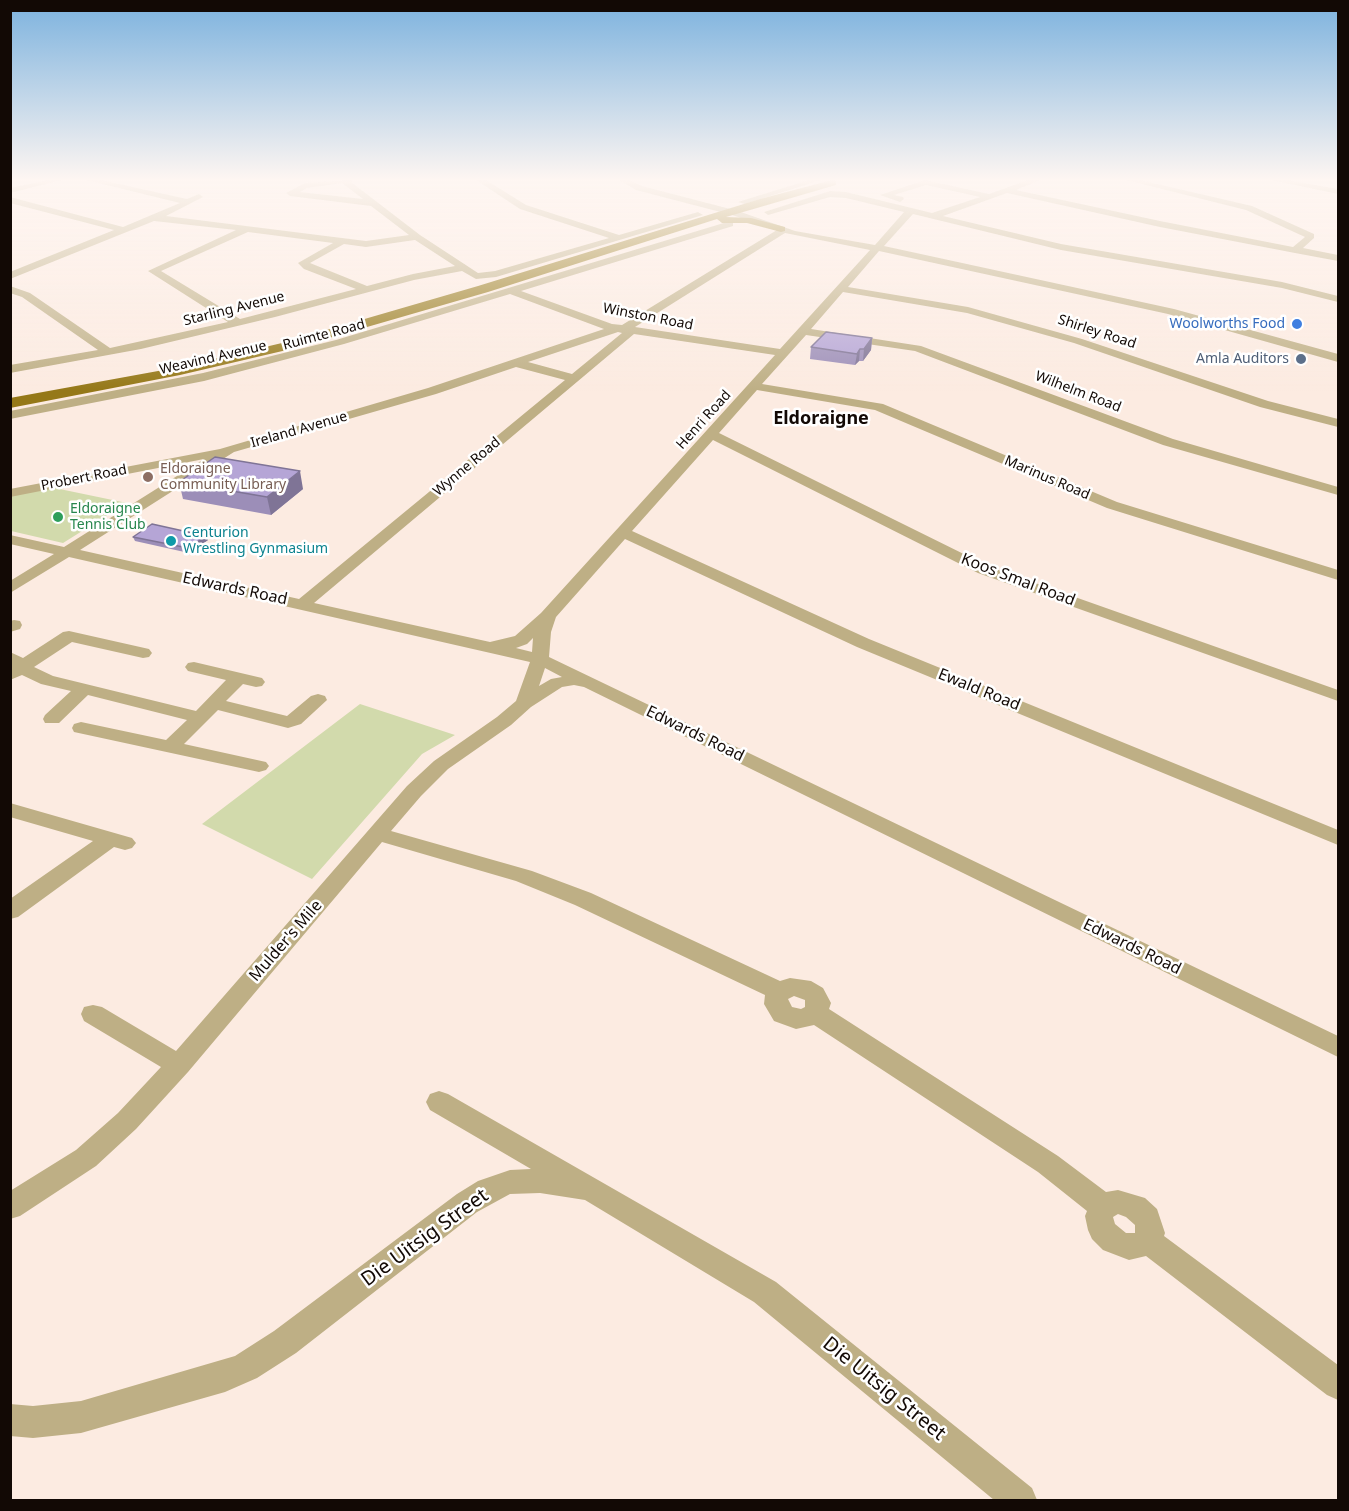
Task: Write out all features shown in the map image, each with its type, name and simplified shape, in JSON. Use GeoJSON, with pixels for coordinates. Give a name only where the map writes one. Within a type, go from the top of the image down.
{"type":"FeatureCollection","features":[{"type":"Feature","properties":{"kind":"main road","name":"Ruimte Road"},"geometry":{"type":"LineString","coordinates":[[10,403],[180,371],[286,346],[389,317],[593,251]]}},
{"type":"Feature","properties":{"kind":"street"},"geometry":{"type":"LineString","coordinates":[[10,276],[73,251]]}},
{"type":"Feature","properties":{"kind":"street"},"geometry":{"type":"LineString","coordinates":[[197,251],[153,271],[238,323]]}},
{"type":"Feature","properties":{"kind":"street"},"geometry":{"type":"LineString","coordinates":[[326,251],[303,263],[365,289]]}},
{"type":"Feature","properties":{"kind":"street"},"geometry":{"type":"LineString","coordinates":[[437,251],[472,275],[482,276],[583,251]]}},
{"type":"Feature","properties":{"kind":"street","name":"Weavind Avenue"},"geometry":{"type":"LineString","coordinates":[[10,415],[227,371],[340,342],[512,291],[630,251]]}},
{"type":"Feature","properties":{"kind":"street","name":"Ireland Avenue"},"geometry":{"type":"LineString","coordinates":[[10,588],[229,449],[424,393],[623,330],[749,251]]}},
{"type":"Feature","properties":{"kind":"street","name":"Henri Road"},"geometry":{"type":"LineString","coordinates":[[540,659],[540,644],[548,616],[876,251]]}},
{"type":"Feature","properties":{"kind":"street"},"geometry":{"type":"LineString","coordinates":[[890,251],[1188,315],[1338,360]]}},
{"type":"Feature","properties":{"kind":"street"},"geometry":{"type":"LineString","coordinates":[[1081,251],[1282,285],[1338,299]]}},
{"type":"Feature","properties":{"kind":"street"},"geometry":{"type":"LineString","coordinates":[[1298,251],[1338,258]]}},
{"type":"Feature","properties":{"kind":"street","name":"Starling Avenue"},"geometry":{"type":"LineString","coordinates":[[10,369],[108,352],[238,323],[412,277],[463,268]]}},
{"type":"Feature","properties":{"kind":"street"},"geometry":{"type":"LineString","coordinates":[[10,289],[26,294],[108,352]]}},
{"type":"Feature","properties":{"kind":"street","name":"Shirley Road"},"geometry":{"type":"LineString","coordinates":[[841,290],[968,310],[1084,343],[1264,404],[1338,423]]}},
{"type":"Feature","properties":{"kind":"street","name":"Winston Road"},"geometry":{"type":"LineString","coordinates":[[512,291],[623,330],[784,353]]}},
{"type":"Feature","properties":{"kind":"street"},"geometry":{"type":"LineString","coordinates":[[1319,306],[1338,311]]}},
{"type":"Feature","properties":{"kind":"street","name":"Wynne Road"},"geometry":{"type":"LineString","coordinates":[[303,604],[573,378],[623,330]]}},
{"type":"Feature","properties":{"kind":"street","name":"Wilhelm Road"},"geometry":{"type":"LineString","coordinates":[[804,331],[917,348],[1168,442],[1338,491]]}},
{"type":"Feature","properties":{"kind":"street"},"geometry":{"type":"LineString","coordinates":[[516,363],[573,378]]}},
{"type":"Feature","properties":{"kind":"street","name":"Marinus Road"},"geometry":{"type":"LineString","coordinates":[[755,386],[878,407],[1112,505],[1338,575]]}},
{"type":"Feature","properties":{"kind":"street","name":"Koos Smal Road"},"geometry":{"type":"LineString","coordinates":[[711,434],[984,570],[1338,696]]}},
{"type":"Feature","properties":{"kind":"street","name":"Probert Road"},"geometry":{"type":"LineString","coordinates":[[10,493],[229,449]]}},
{"type":"Feature","properties":{"kind":"street","name":"Ewald Road"},"geometry":{"type":"LineString","coordinates":[[624,533],[863,643],[1338,838]]}},
{"type":"Feature","properties":{"kind":"street","name":"Edwards Road"},"geometry":{"type":"LineString","coordinates":[[10,539],[540,659],[1338,1047]]}},
{"type":"Feature","properties":{"kind":"street"},"geometry":{"type":"LineString","coordinates":[[490,646],[506,646],[521,640],[548,616]]}},
{"type":"Feature","properties":{"kind":"street"},"geometry":{"type":"LineString","coordinates":[[14,667],[69,636],[143,653]]}},
{"type":"Feature","properties":{"kind":"street","name":"Mulder's Mile"},"geometry":{"type":"LineString","coordinates":[[10,1207],[86,1158],[128,1121],[179,1065],[414,791],[441,765],[504,721],[524,703],[540,659]]}},
{"type":"Feature","properties":{"kind":"street"},"geometry":{"type":"LineString","coordinates":[[14,667],[47,680],[83,690],[199,717]]}},
{"type":"Feature","properties":{"kind":"street"},"geometry":{"type":"LineString","coordinates":[[170,747],[212,703],[248,680],[194,667]]}},
{"type":"Feature","properties":{"kind":"street"},"geometry":{"type":"LineString","coordinates":[[524,703],[557,683],[574,680],[595,685]]}},
{"type":"Feature","properties":{"kind":"street"},"geometry":{"type":"LineString","coordinates":[[52,719],[83,690]]}},
{"type":"Feature","properties":{"kind":"street"},"geometry":{"type":"LineString","coordinates":[[212,703],[288,722],[294,720],[318,700]]}},
{"type":"Feature","properties":{"kind":"street"},"geometry":{"type":"LineString","coordinates":[[81,728],[259,766]]}},
{"type":"Feature","properties":{"kind":"street"},"geometry":{"type":"LineString","coordinates":[[10,810],[118,841],[10,911]]}},
{"type":"Feature","properties":{"kind":"street"},"geometry":{"type":"LineString","coordinates":[[378,834],[524,876],[583,899],[781,992],[776,998],[776,1004],[783,1014],[796,1019],[804,1019],[815,1013],[1048,1164],[1104,1208],[1099,1216],[1099,1223],[1113,1241],[1129,1247],[1144,1244],[1147,1240],[1338,1384]]}},
{"type":"Feature","properties":{"kind":"street"},"geometry":{"type":"LineString","coordinates":[[93,1014],[179,1065]]}},
{"type":"Feature","properties":{"kind":"street"},"geometry":{"type":"LineString","coordinates":[[439,1102],[590,1189]]}},
{"type":"Feature","properties":{"kind":"street","name":"Die Uitsig Street"},"geometry":{"type":"LineString","coordinates":[[10,1420],[33,1422],[81,1417],[225,1376],[246,1367],[285,1342],[466,1203],[488,1190],[510,1182],[525,1180],[590,1189],[765,1292],[1020,1500]]}},
{"type":"Feature","properties":{"kind":"green space","name":"Eldoraigne Tennis Club"},"geometry":{"type":"Polygon","coordinates":[[[50,487],[127,503],[63,543],[11,531],[11,494],[50,487]]]}},
{"type":"Feature","properties":{"kind":"green space"},"geometry":{"type":"Polygon","coordinates":[[[360,704],[455,735],[422,754],[312,879],[202,824],[360,704]]]}},
{"type":"Feature","properties":{"kind":"building"},"geometry":{"type":"Polygon","coordinates":[[[826,332],[872,338],[857,354],[811,347],[826,332]]]}},
{"type":"Feature","properties":{"kind":"building"},"geometry":{"type":"Polygon","coordinates":[[[215,457],[300,471],[267,497],[179,482],[215,457]]]}},
{"type":"Feature","properties":{"kind":"building","name":"Centurion Wrestling Gynmasium"},"geometry":{"type":"Polygon","coordinates":[[[152,524],[206,536],[188,548],[133,537],[152,524]]]}},
{"type":"Feature","properties":{"kind":"place","name":"Woolworths Food"},"geometry":{"type":"Point","coordinates":[1297,324]}},
{"type":"Feature","properties":{"kind":"place","name":"Amla Auditors"},"geometry":{"type":"Point","coordinates":[1301,359]}},
{"type":"Feature","properties":{"kind":"place","name":"Eldoraigne Community Library"},"geometry":{"type":"Point","coordinates":[148,477]}},
{"type":"Feature","properties":{"kind":"place","name":"Eldoraigne Tennis Club"},"geometry":{"type":"Point","coordinates":[58,517]}},
{"type":"Feature","properties":{"kind":"place","name":"Centurion Wrestling Gynmasium"},"geometry":{"type":"Point","coordinates":[171,541]}},
{"type":"Feature","properties":{"kind":"district","name":"Eldoraigne"},"geometry":{"type":"Point","coordinates":[821,419]}}]}
